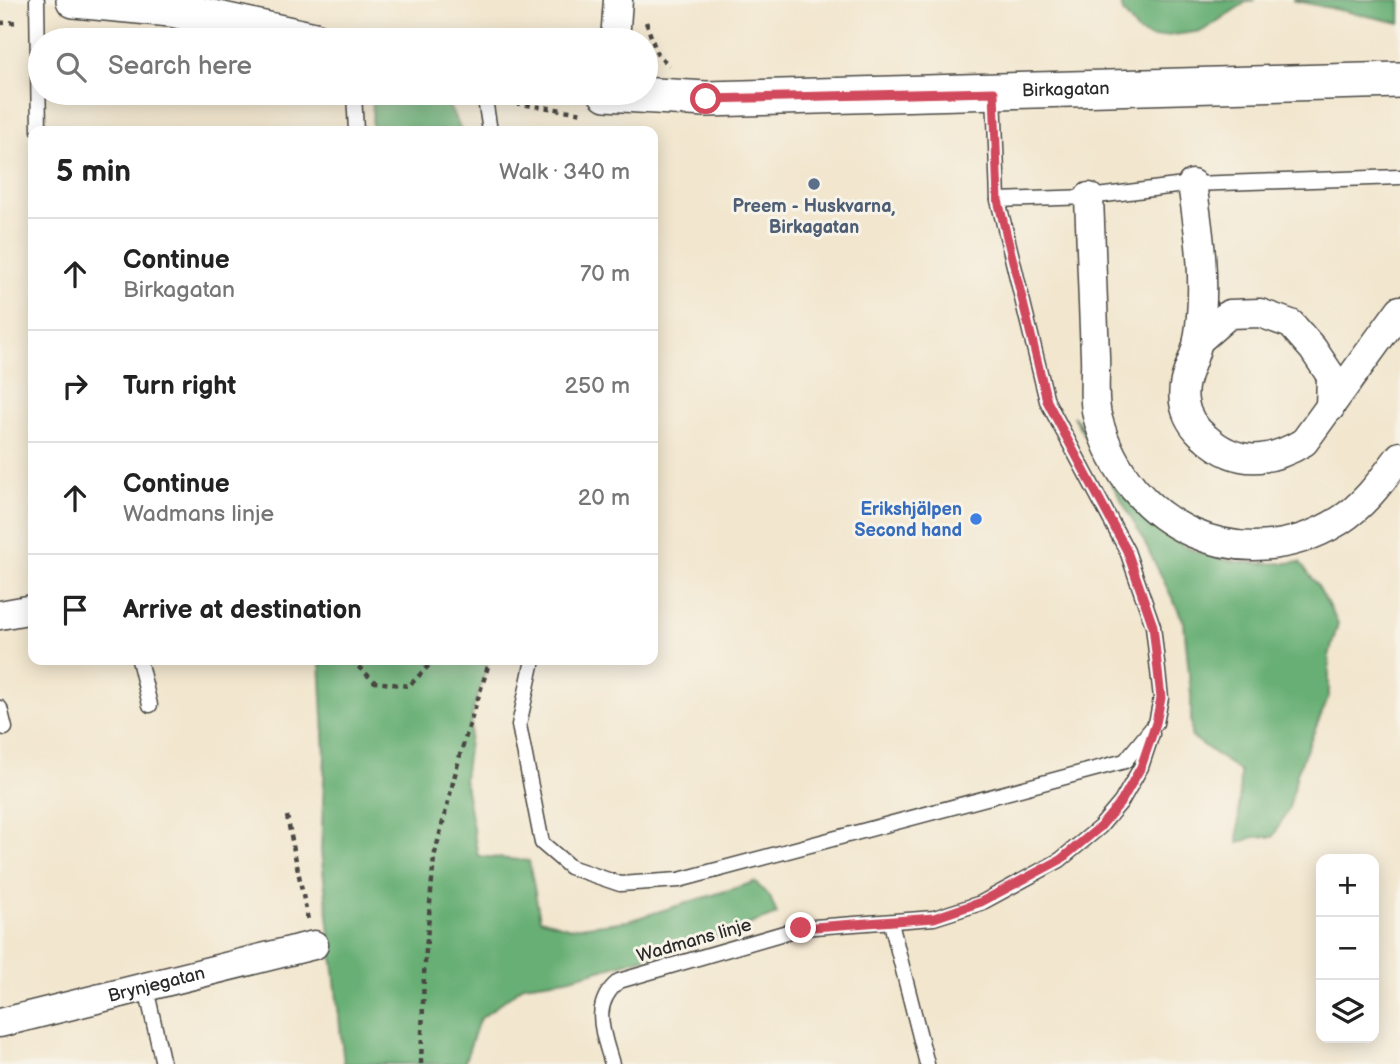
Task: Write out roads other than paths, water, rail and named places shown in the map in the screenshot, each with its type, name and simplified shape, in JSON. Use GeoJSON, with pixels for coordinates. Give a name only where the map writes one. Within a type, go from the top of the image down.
{"type":"FeatureCollection","features":[{"type":"Feature","properties":{"kind":"street"},"geometry":{"type":"LineString","coordinates":[[75,0],[171,9],[259,28]]}},
{"type":"Feature","properties":{"kind":"street"},"geometry":{"type":"LineString","coordinates":[[620,28],[631,4]]}},
{"type":"Feature","properties":{"kind":"street","name":"Birkagatan"},"geometry":{"type":"LineString","coordinates":[[658,96],[706,99],[1400,80]]}},
{"type":"Feature","properties":{"kind":"street"},"geometry":{"type":"LineString","coordinates":[[1192,184],[1202,256],[1198,341],[1185,376],[1184,402],[1194,427],[1214,445],[1237,458],[1283,454],[1304,442],[1400,310]]}},
{"type":"Feature","properties":{"kind":"street"},"geometry":{"type":"LineString","coordinates":[[1089,197],[1097,418],[1122,473],[1144,501],[1175,526],[1217,543],[1255,547],[1298,541],[1341,520],[1375,489],[1400,456]]}},
{"type":"Feature","properties":{"kind":"street"},"geometry":{"type":"LineString","coordinates":[[1198,341],[1229,314],[1261,313],[1291,324],[1313,349],[1331,376],[1330,408]]}},
{"type":"Feature","properties":{"kind":"street"},"geometry":{"type":"LineString","coordinates":[[0,615],[28,610]]}},
{"type":"Feature","properties":{"kind":"street","name":"Brynjegatan"},"geometry":{"type":"LineString","coordinates":[[0,1023],[314,945]]}},
{"type":"Feature","properties":{"kind":"lane"},"geometry":{"type":"LineString","coordinates":[[37,0],[37,28]]}},
{"type":"Feature","properties":{"kind":"lane","name":"Wadmans linje"},"geometry":{"type":"LineString","coordinates":[[612,1064],[600,1009],[607,991],[619,981],[801,928],[934,918],[981,902],[1060,860],[1100,827],[1121,802],[1141,767],[1156,723],[1161,698],[1153,626],[1127,551],[1047,401],[998,200],[994,92]]}},
{"type":"Feature","properties":{"kind":"lane"},"geometry":{"type":"LineString","coordinates":[[39,105],[39,126]]}},
{"type":"Feature","properties":{"kind":"lane"},"geometry":{"type":"LineString","coordinates":[[355,105],[356,126]]}},
{"type":"Feature","properties":{"kind":"lane"},"geometry":{"type":"LineString","coordinates":[[486,105],[489,126]]}},
{"type":"Feature","properties":{"kind":"lane"},"geometry":{"type":"LineString","coordinates":[[998,200],[1089,197],[1192,184],[1400,177]]}},
{"type":"Feature","properties":{"kind":"lane"},"geometry":{"type":"LineString","coordinates":[[140,665],[150,705]]}},
{"type":"Feature","properties":{"kind":"lane"},"geometry":{"type":"LineString","coordinates":[[532,665],[519,725],[542,843],[570,867],[620,884],[679,880],[1125,761],[1156,723]]}},
{"type":"Feature","properties":{"kind":"lane"},"geometry":{"type":"LineString","coordinates":[[0,708],[5,728]]}},
{"type":"Feature","properties":{"kind":"lane"},"geometry":{"type":"LineString","coordinates":[[891,923],[927,1064]]}},
{"type":"Feature","properties":{"kind":"lane"},"geometry":{"type":"LineString","coordinates":[[146,988],[163,1064]]}},
{"type":"Feature","properties":{"kind":"place","name":"Preem - Huskvarna, Birkagatan"},"geometry":{"type":"Point","coordinates":[814,184]}},
{"type":"Feature","properties":{"kind":"place","name":"Erikshjälpen Second hand"},"geometry":{"type":"Point","coordinates":[976,519]}}]}
